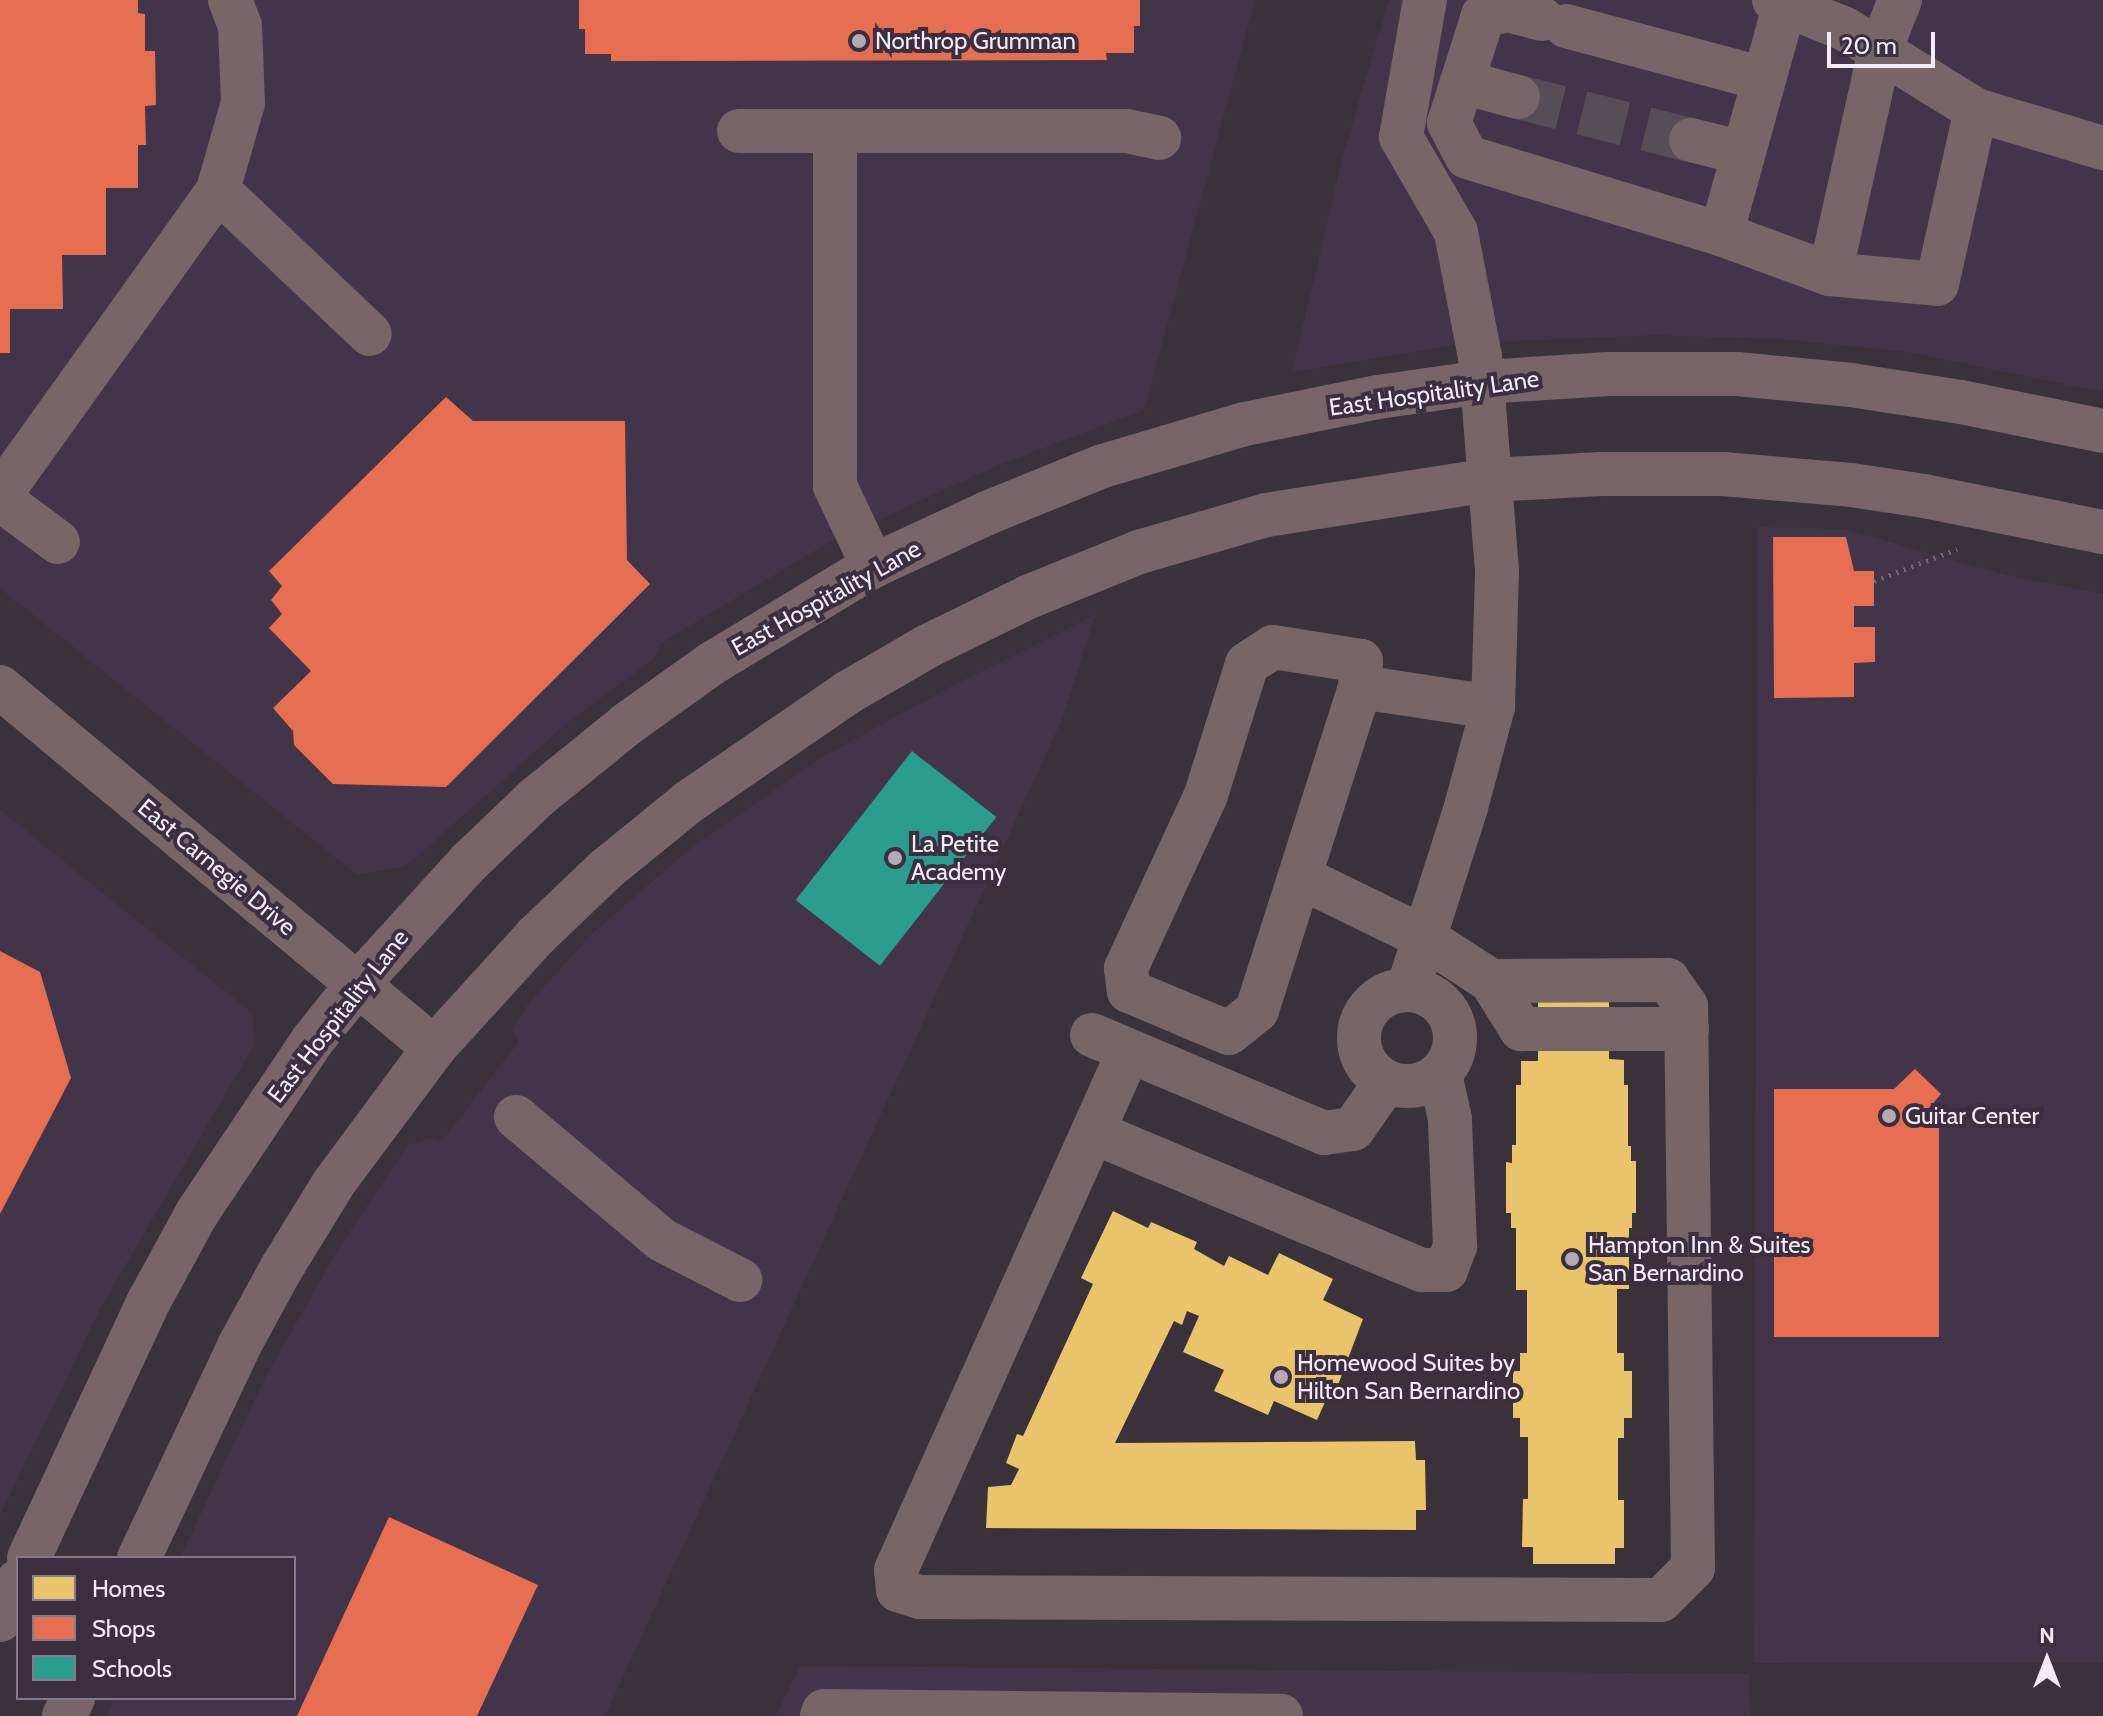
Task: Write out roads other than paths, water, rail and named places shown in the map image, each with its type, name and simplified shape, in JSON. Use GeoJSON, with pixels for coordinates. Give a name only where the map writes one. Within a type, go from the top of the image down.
{"type":"FeatureCollection","features":[{"type":"Feature","properties":{"kind":"main road","name":"East Hospitality Lane"},"geometry":{"type":"LineString","coordinates":[[30,1556],[149,1301],[197,1213],[312,1041],[357,985],[469,862],[536,798],[711,664],[873,566],[987,513],[1103,466],[1245,424],[1378,397],[1483,382],[1608,374],[1737,374],[1851,385],[1961,402],[2103,431]]}},
{"type":"Feature","properties":{"kind":"main road"},"geometry":{"type":"LineString","coordinates":[[140,1556],[239,1346],[281,1269],[333,1184],[434,1048],[537,935],[605,870],[690,801],[847,693],[928,646],[1028,597],[1139,552],[1266,515],[1490,480],[1601,474],[1723,474],[1924,496],[2103,532]]}},
{"type":"Feature","properties":{"kind":"main road"},"geometry":{"type":"LineString","coordinates":[[0,1620],[16,1585]]}},
{"type":"Feature","properties":{"kind":"street"},"geometry":{"type":"LineString","coordinates":[[58,542],[0,497],[218,190],[243,103],[240,26],[230,0]]}},
{"type":"Feature","properties":{"kind":"street"},"geometry":{"type":"LineString","coordinates":[[1408,989],[1466,807],[1493,707],[1497,571],[1483,382],[1456,232],[1401,137],[1425,0]]}},
{"type":"Feature","properties":{"kind":"street"},"geometry":{"type":"LineString","coordinates":[[1830,274],[1880,50],[1900,0]]}},
{"type":"Feature","properties":{"kind":"street"},"geometry":{"type":"LineString","coordinates":[[1721,234],[1764,79],[1779,2],[1845,29],[1976,110],[2103,148]]}},
{"type":"Feature","properties":{"kind":"street"},"geometry":{"type":"LineString","coordinates":[[1764,79],[1508,10],[1483,16],[1449,123],[1467,157],[1721,234],[1830,274],[1937,284],[1976,110]]}},
{"type":"Feature","properties":{"kind":"street"},"geometry":{"type":"LineString","coordinates":[[1462,82],[1518,97]]}},
{"type":"Feature","properties":{"kind":"street"},"geometry":{"type":"LineString","coordinates":[[739,131],[1127,131],[1159,138]]}},
{"type":"Feature","properties":{"kind":"street"},"geometry":{"type":"LineString","coordinates":[[835,132],[835,486],[873,566]]}},
{"type":"Feature","properties":{"kind":"street"},"geometry":{"type":"LineString","coordinates":[[1691,140],[1743,153]]}},
{"type":"Feature","properties":{"kind":"street"},"geometry":{"type":"LineString","coordinates":[[218,190],[370,334]]}},
{"type":"Feature","properties":{"kind":"street"},"geometry":{"type":"LineString","coordinates":[[1273,647],[1361,661],[1360,687],[1257,1010],[1229,1033],[1129,991],[1126,968],[1206,795],[1247,664],[1273,647]]}},
{"type":"Feature","properties":{"kind":"street","name":"East Carnegie Drive"},"geometry":{"type":"LineString","coordinates":[[0,687],[434,1048]]}},
{"type":"Feature","properties":{"kind":"street"},"geometry":{"type":"LineString","coordinates":[[1360,687],[1493,707]]}},
{"type":"Feature","properties":{"kind":"street"},"geometry":{"type":"LineString","coordinates":[[1300,877],[1425,938],[1491,981],[1668,980],[1686,1006],[1693,1568],[1661,1600],[920,1597],[898,1590],[896,1570],[1093,1132],[1111,1043],[1324,1133],[1353,1129],[1386,1082]]}},
{"type":"Feature","properties":{"kind":"street"},"geometry":{"type":"LineString","coordinates":[[1408,989],[1427,994],[1442,1005],[1453,1021],[1453,1049],[1440,1074],[1424,1083],[1405,1087],[1386,1082],[1371,1072],[1361,1055],[1357,1036],[1362,1018],[1373,1002],[1389,992],[1408,989]]}},
{"type":"Feature","properties":{"kind":"street"},"geometry":{"type":"LineString","coordinates":[[1093,1132],[1422,1270],[1446,1270],[1455,1246],[1450,1119],[1440,1074]]}},
{"type":"Feature","properties":{"kind":"street"},"geometry":{"type":"LineString","coordinates":[[516,1117],[662,1240],[740,1280]]}},
{"type":"Feature","properties":{"kind":"street"},"geometry":{"type":"LineString","coordinates":[[822,1716],[824,1711],[1281,1716]]}},
{"type":"Feature","properties":{"kind":"tunnel"},"geometry":{"type":"LineString","coordinates":[[1518,97],[1691,140]]}},
{"type":"Feature","properties":{"kind":"place","name":"Northrop Grumman"},"geometry":{"type":"Point","coordinates":[859,41]}},
{"type":"Feature","properties":{"kind":"place","name":"La Petite Academy"},"geometry":{"type":"Point","coordinates":[895,858]}},
{"type":"Feature","properties":{"kind":"place","name":"Guitar Center"},"geometry":{"type":"Point","coordinates":[1889,1116]}},
{"type":"Feature","properties":{"kind":"place","name":"Hampton Inn & Suites San Bernardino"},"geometry":{"type":"Point","coordinates":[1572,1259]}},
{"type":"Feature","properties":{"kind":"place","name":"Homewood Suites by Hilton San Bernardino"},"geometry":{"type":"Point","coordinates":[1281,1377]}}]}
